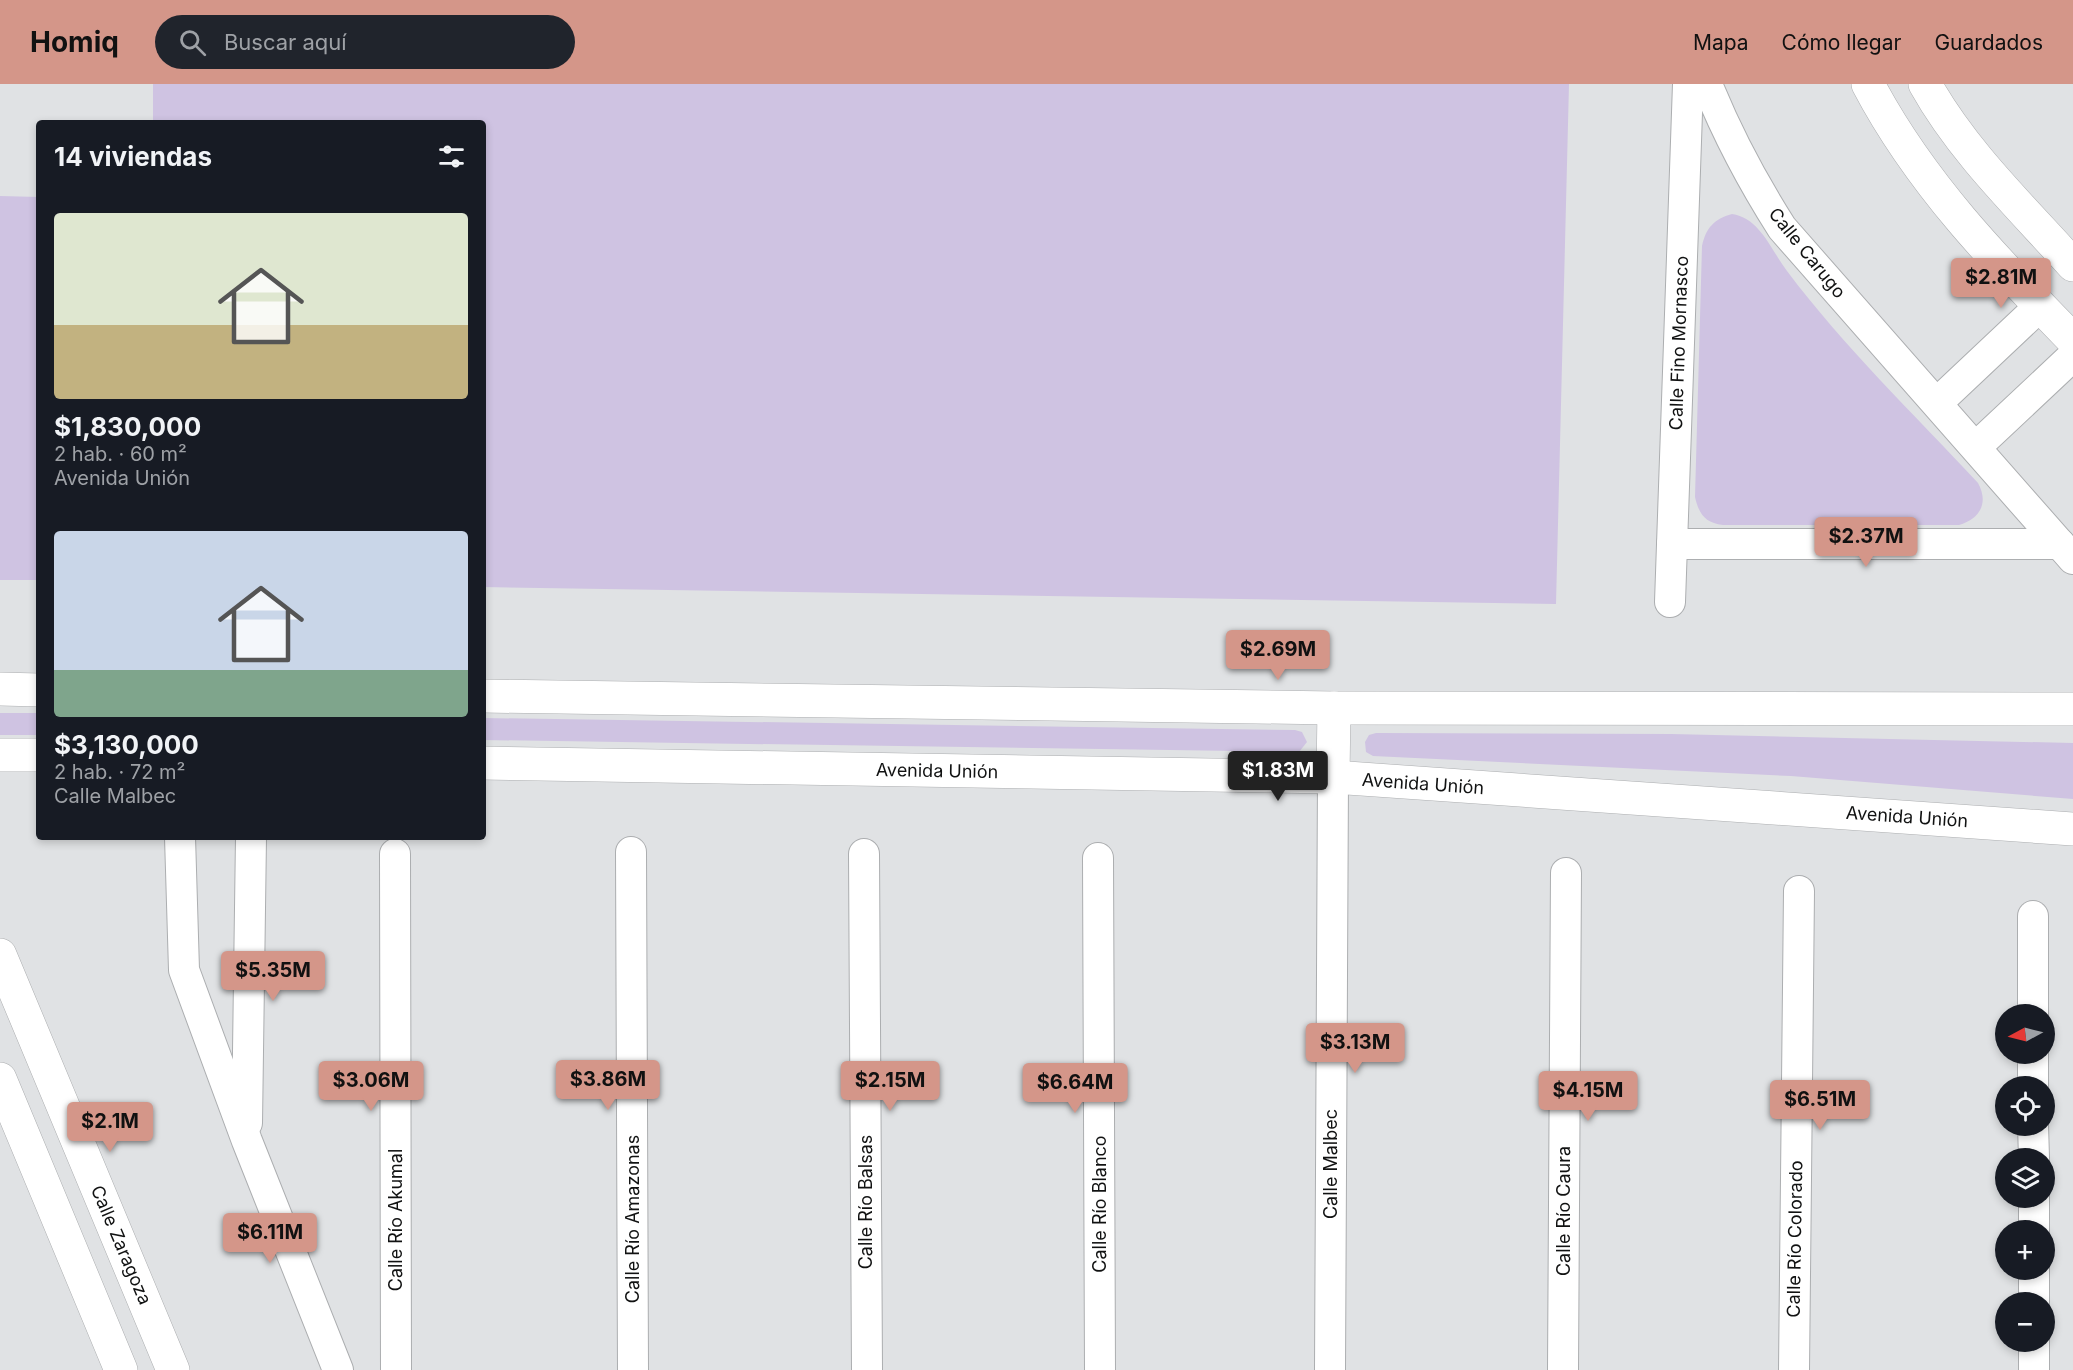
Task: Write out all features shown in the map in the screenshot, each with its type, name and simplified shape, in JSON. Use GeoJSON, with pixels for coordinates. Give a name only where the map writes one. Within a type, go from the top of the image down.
{"type":"FeatureCollection","features":[{"type":"Feature","properties":{"kind":"street","name":"Calle Fino Mornasco"},"geometry":{"type":"LineString","coordinates":[[1670,602],[1688,84]]}},
{"type":"Feature","properties":{"kind":"street","name":"Calle Carugo"},"geometry":{"type":"LineString","coordinates":[[1707,84],[1729,138],[1751,180],[1782,228],[2067,551]]}},
{"type":"Feature","properties":{"kind":"street"},"geometry":{"type":"LineString","coordinates":[[1868,84],[1888,124],[1963,224],[2073,340]]}},
{"type":"Feature","properties":{"kind":"street"},"geometry":{"type":"LineString","coordinates":[[1925,84],[1944,120],[2073,265]]}},
{"type":"Feature","properties":{"kind":"street"},"geometry":{"type":"LineString","coordinates":[[1937,403],[2073,274]]}},
{"type":"Feature","properties":{"kind":"street"},"geometry":{"type":"LineString","coordinates":[[1976,447],[2073,356]]}},
{"type":"Feature","properties":{"kind":"street"},"geometry":{"type":"LineString","coordinates":[[1672,544],[2067,551]]}},
{"type":"Feature","properties":{"kind":"street"},"geometry":{"type":"LineString","coordinates":[[0,689],[36,690]]}},
{"type":"Feature","properties":{"kind":"street"},"geometry":{"type":"LineString","coordinates":[[486,696],[1334,708],[2073,709]]}},
{"type":"Feature","properties":{"kind":"street"},"geometry":{"type":"LineString","coordinates":[[1333,777],[1334,708]]}},
{"type":"Feature","properties":{"kind":"street"},"geometry":{"type":"LineString","coordinates":[[2,756],[36,755]]}},
{"type":"Feature","properties":{"kind":"street","name":"Avenida Unión"},"geometry":{"type":"LineString","coordinates":[[486,763],[1333,777],[2073,829]]}},
{"type":"Feature","properties":{"kind":"street","name":"Calle Malbec"},"geometry":{"type":"LineString","coordinates":[[1330,1370],[1333,777]]}},
{"type":"Feature","properties":{"kind":"street"},"geometry":{"type":"LineString","coordinates":[[180,840],[184,970],[247,1141],[338,1370]]}},
{"type":"Feature","properties":{"kind":"street"},"geometry":{"type":"LineString","coordinates":[[247,1141],[251,840]]}},
{"type":"Feature","properties":{"kind":"street","name":"Calle Río Amazonas"},"geometry":{"type":"LineString","coordinates":[[632,852],[633,1370]]}},
{"type":"Feature","properties":{"kind":"street","name":"Calle Río Balsas"},"geometry":{"type":"LineString","coordinates":[[864,854],[867,1370]]}},
{"type":"Feature","properties":{"kind":"street","name":"Calle Río Akumal"},"geometry":{"type":"LineString","coordinates":[[394,855],[396,1370]]}},
{"type":"Feature","properties":{"kind":"street","name":"Calle Río Blanco"},"geometry":{"type":"LineString","coordinates":[[1098,858],[1100,1370]]}},
{"type":"Feature","properties":{"kind":"street","name":"Calle Río Caura"},"geometry":{"type":"LineString","coordinates":[[1563,1370],[1566,873]]}},
{"type":"Feature","properties":{"kind":"street","name":"Calle Río Colorado"},"geometry":{"type":"LineString","coordinates":[[1794,1370],[1799,891]]}},
{"type":"Feature","properties":{"kind":"street"},"geometry":{"type":"LineString","coordinates":[[2033,916],[2033,1004]]}},
{"type":"Feature","properties":{"kind":"street","name":"Calle Zaragoza"},"geometry":{"type":"LineString","coordinates":[[0,955],[173,1370]]}},
{"type":"Feature","properties":{"kind":"street"},"geometry":{"type":"LineString","coordinates":[[0,1079],[121,1370]]}},
{"type":"Feature","properties":{"kind":"street"},"geometry":{"type":"LineString","coordinates":[[2034,1352],[2034,1370]]}},
{"type":"Feature","properties":{"kind":"shaded area"},"geometry":{"type":"Polygon","coordinates":[[[153,84],[1569,84],[1556,604],[486,587],[486,120],[153,120],[153,84]]]}},
{"type":"Feature","properties":{"kind":"shaded area"},"geometry":{"type":"Polygon","coordinates":[[[0,196],[36,197],[36,580],[0,580],[0,196]]]}},
{"type":"Feature","properties":{"kind":"shaded area"},"geometry":{"type":"Polygon","coordinates":[[[1732,214],[1742,217],[1757,228],[1787,271],[1832,326],[1978,483],[1983,497],[1981,509],[1972,519],[1959,525],[1723,525],[1704,517],[1695,497],[1702,246],[1712,225],[1732,214]]]}},
{"type":"Feature","properties":{"kind":"shaded area"},"geometry":{"type":"Polygon","coordinates":[[[0,713],[36,713],[36,735],[0,735],[0,713]]]}},
{"type":"Feature","properties":{"kind":"shaded area"},"geometry":{"type":"Polygon","coordinates":[[[486,718],[1295,730],[1302,732],[1307,742],[1299,752],[486,740],[486,718]]]}},
{"type":"Feature","properties":{"kind":"shaded area"},"geometry":{"type":"Polygon","coordinates":[[[1376,733],[1671,734],[2073,743],[2073,799],[1791,776],[1373,756],[1366,752],[1365,742],[1369,735],[1376,733]]]}}]}
